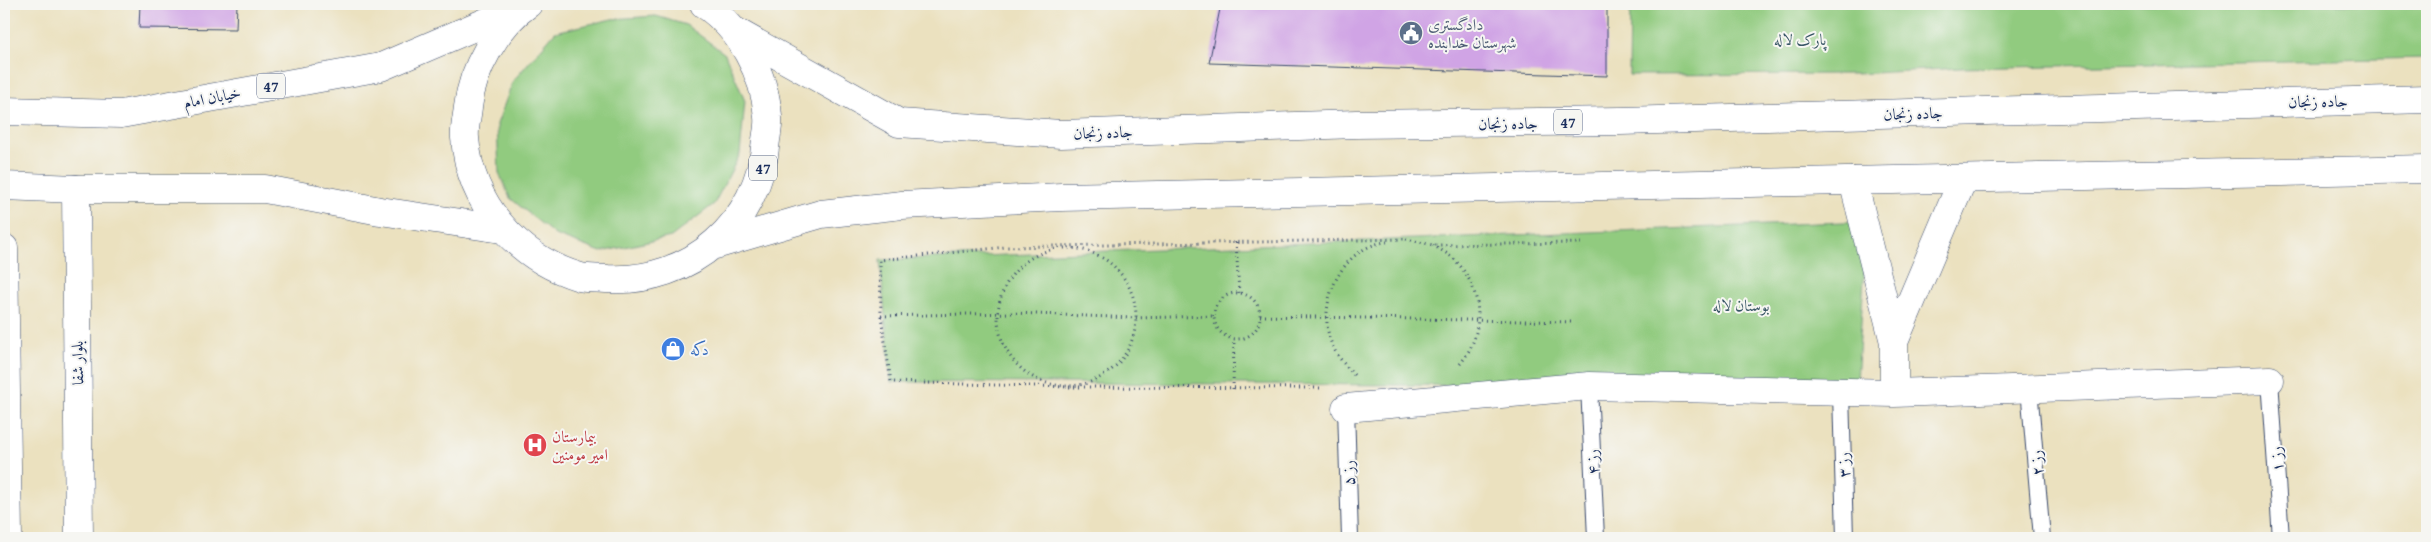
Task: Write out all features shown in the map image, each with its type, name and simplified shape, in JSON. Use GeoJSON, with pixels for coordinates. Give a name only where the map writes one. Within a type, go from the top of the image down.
{"type":"FeatureCollection","features":[{"type":"Feature","properties":{"kind":"main road","name":"47"},"geometry":{"type":"LineString","coordinates":[[527,4],[492,41],[470,87],[464,137],[476,186],[502,229],[538,259],[582,277],[628,280],[665,272],[675,269],[715,245],[821,214],[902,205],[1061,197],[2427,169]]}},
{"type":"Feature","properties":{"kind":"main road","name":"خیابان امام"},"geometry":{"type":"LineString","coordinates":[[4,111],[121,114],[381,67],[527,4]]}},
{"type":"Feature","properties":{"kind":"main road","name":"47"},"geometry":{"type":"LineString","coordinates":[[704,4],[733,30],[758,71],[768,118],[764,165],[746,209],[715,245]]}},
{"type":"Feature","properties":{"kind":"main road","name":"جاده زنجان"},"geometry":{"type":"LineString","coordinates":[[733,30],[899,123],[1061,134],[1356,124],[1640,121],[2427,99]]}},
{"type":"Feature","properties":{"kind":"main road"},"geometry":{"type":"LineString","coordinates":[[1894,342],[1963,179]]}},
{"type":"Feature","properties":{"kind":"main road"},"geometry":{"type":"LineString","coordinates":[[1853,181],[1894,342],[1894,393]]}},
{"type":"Feature","properties":{"kind":"main road"},"geometry":{"type":"LineString","coordinates":[[4,186],[76,189],[264,189],[380,211],[502,229]]}},
{"type":"Feature","properties":{"kind":"main road","name":"بلوار شفا"},"geometry":{"type":"LineString","coordinates":[[76,189],[79,538]]}},
{"type":"Feature","properties":{"kind":"main road"},"geometry":{"type":"LineString","coordinates":[[4,248],[8,538]]}},
{"type":"Feature","properties":{"kind":"main road"},"geometry":{"type":"LineString","coordinates":[[1338,398],[1589,386],[1894,393],[2270,380]]}},
{"type":"Feature","properties":{"kind":"lane","name":"رز ۱"},"geometry":{"type":"LineString","coordinates":[[2270,380],[2281,538]]}},
{"type":"Feature","properties":{"kind":"lane","name":"رز ۴"},"geometry":{"type":"LineString","coordinates":[[1589,386],[1596,538]]}},
{"type":"Feature","properties":{"kind":"lane","name":"رز ۲"},"geometry":{"type":"LineString","coordinates":[[2029,388],[2042,538]]}},
{"type":"Feature","properties":{"kind":"lane","name":"رز ۳"},"geometry":{"type":"LineString","coordinates":[[1841,392],[1845,538]]}},
{"type":"Feature","properties":{"kind":"lane","name":"رز ۵"},"geometry":{"type":"LineString","coordinates":[[1338,398],[1350,538]]}},
{"type":"Feature","properties":{"kind":"path"},"geometry":{"type":"LineString","coordinates":[[1356,377],[1340,359],[1329,337],[1327,318],[1330,290],[1342,269],[1360,252],[1381,242],[1407,239]]}},
{"type":"Feature","properties":{"kind":"path"},"geometry":{"type":"LineString","coordinates":[[1338,398],[1233,389],[891,382],[881,316],[880,260],[1006,247],[1069,248],[1236,242],[1407,239],[1433,245],[1582,243]]}},
{"type":"Feature","properties":{"kind":"path"},"geometry":{"type":"LineString","coordinates":[[1236,242],[1239,293]]}},
{"type":"Feature","properties":{"kind":"path"},"geometry":{"type":"LineString","coordinates":[[1433,245],[1455,259],[1470,280],[1478,305],[1478,331],[1468,355],[1457,368]]}},
{"type":"Feature","properties":{"kind":"path"},"geometry":{"type":"LineString","coordinates":[[1069,248],[1091,252],[1112,264],[1127,283],[1136,306],[1135,330],[1127,352],[1111,371],[1091,383],[1069,387],[1047,384],[1027,374],[1011,359],[1001,339],[997,317],[1001,296],[1012,276],[1027,260],[1040,254],[1069,248]]}},
{"type":"Feature","properties":{"kind":"path"},"geometry":{"type":"LineString","coordinates":[[1239,293],[1253,299],[1258,305],[1261,321],[1252,334],[1246,338],[1234,339],[1224,336],[1218,330],[1214,316],[1215,309],[1224,297],[1239,293]]}},
{"type":"Feature","properties":{"kind":"path"},"geometry":{"type":"LineString","coordinates":[[881,316],[1012,313],[1135,318],[1214,316]]}},
{"type":"Feature","properties":{"kind":"path"},"geometry":{"type":"LineString","coordinates":[[1260,316],[1574,322]]}},
{"type":"Feature","properties":{"kind":"path"},"geometry":{"type":"LineString","coordinates":[[1233,389],[1234,339]]}},
{"type":"Feature","properties":{"kind":"green space","name":"پارک لاله"},"geometry":{"type":"Polygon","coordinates":[[[1630,4],[2427,4],[2427,58],[1961,68],[1856,74],[1629,75],[1630,4]]]}},
{"type":"Feature","properties":{"kind":"green space"},"geometry":{"type":"Polygon","coordinates":[[[656,16],[686,25],[725,54],[745,101],[740,154],[714,204],[671,237],[601,252],[555,235],[510,198],[499,173],[497,124],[513,81],[555,32],[612,19],[656,16]]]}},
{"type":"Feature","properties":{"kind":"green space","name":"بوستان لاله"},"geometry":{"type":"Polygon","coordinates":[[[1868,221],[1857,381],[1567,386],[891,382],[880,260],[1868,221]]]}},
{"type":"Feature","properties":{"kind":"building"},"geometry":{"type":"Polygon","coordinates":[[[140,4],[237,4],[236,29],[139,28],[140,4]]]}},
{"type":"Feature","properties":{"kind":"building","name":"دادگستری شهرستان خدابنده"},"geometry":{"type":"Polygon","coordinates":[[[1221,4],[1607,4],[1607,76],[1209,63],[1221,4]]]}},
{"type":"Feature","properties":{"kind":"place","name":"دادگستری شهرستان خدابنده"},"geometry":{"type":"Point","coordinates":[1411,33]}},
{"type":"Feature","properties":{"kind":"place","name":"دکه"},"geometry":{"type":"Point","coordinates":[673,349]}},
{"type":"Feature","properties":{"kind":"place","name":"بیمارستان امیر مومنین"},"geometry":{"type":"Point","coordinates":[535,445]}}]}
